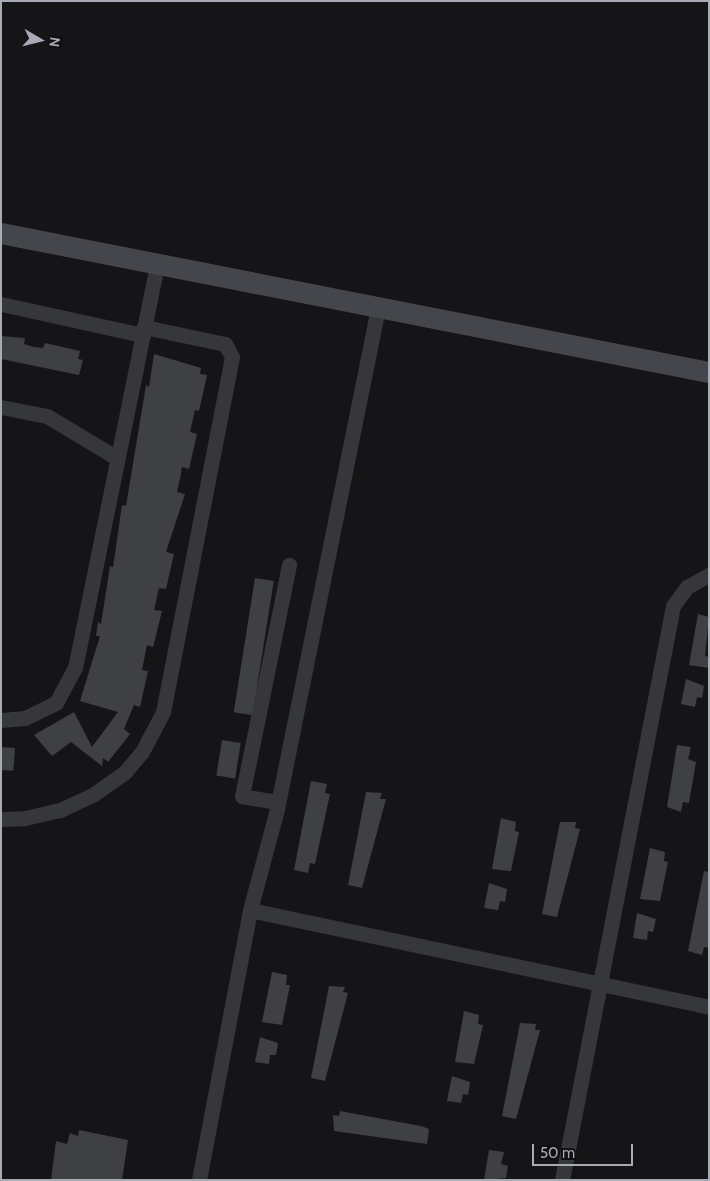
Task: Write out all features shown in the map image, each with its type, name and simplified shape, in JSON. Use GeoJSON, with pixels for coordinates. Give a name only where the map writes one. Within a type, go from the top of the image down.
{"type":"FeatureCollection","features":[{"type":"Feature","properties":{"kind":"street"},"geometry":{"type":"LineString","coordinates":[[1,233],[709,372]]}},
{"type":"Feature","properties":{"kind":"street"},"geometry":{"type":"LineString","coordinates":[[1,720],[25,718],[56,703],[75,668],[157,264]]}},
{"type":"Feature","properties":{"kind":"street"},"geometry":{"type":"LineString","coordinates":[[1,304],[143,331],[225,344],[232,357],[163,712],[142,752],[125,772],[94,794],[60,810],[25,818],[1,819]]}},
{"type":"Feature","properties":{"kind":"street"},"geometry":{"type":"LineString","coordinates":[[199,1180],[250,910],[278,802],[378,308]]}},
{"type":"Feature","properties":{"kind":"street"},"geometry":{"type":"LineString","coordinates":[[1,407],[47,416],[118,458]]}},
{"type":"Feature","properties":{"kind":"street"},"geometry":{"type":"LineString","coordinates":[[278,802],[242,796],[289,565]]}},
{"type":"Feature","properties":{"kind":"street"},"geometry":{"type":"LineString","coordinates":[[562,1180],[673,606],[687,587],[709,576]]}},
{"type":"Feature","properties":{"kind":"street"},"geometry":{"type":"LineString","coordinates":[[250,910],[598,986],[709,1007]]}},
{"type":"Feature","properties":{"kind":"building"},"geometry":{"type":"Polygon","coordinates":[[[1,336],[25,338],[24,344],[34,347],[43,348],[45,343],[80,351],[78,359],[83,360],[79,375],[1,359],[1,336]]]}},
{"type":"Feature","properties":{"kind":"building"},"geometry":{"type":"Polygon","coordinates":[[[154,354],[201,368],[200,374],[207,375],[199,411],[195,410],[190,432],[197,434],[189,469],[182,467],[177,492],[185,494],[166,552],[174,554],[166,589],[159,588],[154,610],[162,611],[153,647],[147,645],[142,670],[148,671],[140,707],[134,705],[124,729],[130,734],[108,762],[103,758],[102,766],[71,742],[52,756],[34,735],[74,712],[92,747],[118,712],[80,701],[100,636],[96,636],[98,622],[101,624],[110,566],[113,567],[122,505],[126,506],[146,385],[149,387],[154,354]]]}},
{"type":"Feature","properties":{"kind":"building"},"geometry":{"type":"Polygon","coordinates":[[[255,578],[274,581],[252,715],[234,712],[255,578]]]}},
{"type":"Feature","properties":{"kind":"building"},"geometry":{"type":"Polygon","coordinates":[[[698,614],[709,617],[705,656],[709,657],[709,668],[689,665],[698,614]]]}},
{"type":"Feature","properties":{"kind":"building"},"geometry":{"type":"Polygon","coordinates":[[[686,679],[704,686],[702,698],[697,697],[695,707],[681,704],[686,679]]]}},
{"type":"Feature","properties":{"kind":"building"},"geometry":{"type":"Polygon","coordinates":[[[222,740],[241,743],[235,779],[216,776],[222,740]]]}},
{"type":"Feature","properties":{"kind":"building"},"geometry":{"type":"Polygon","coordinates":[[[677,745],[691,747],[688,759],[696,762],[689,803],[683,802],[681,812],[667,807],[677,745]]]}},
{"type":"Feature","properties":{"kind":"building"},"geometry":{"type":"Polygon","coordinates":[[[2,747],[15,748],[13,771],[1,770],[2,747]]]}},
{"type":"Feature","properties":{"kind":"building"},"geometry":{"type":"Polygon","coordinates":[[[311,781],[327,784],[325,793],[330,794],[315,864],[310,863],[308,873],[294,870],[311,781]]]}},
{"type":"Feature","properties":{"kind":"building"},"geometry":{"type":"Polygon","coordinates":[[[366,792],[382,793],[380,799],[386,799],[362,888],[348,885],[366,792]]]}},
{"type":"Feature","properties":{"kind":"building"},"geometry":{"type":"Polygon","coordinates":[[[501,818],[516,822],[515,831],[519,832],[511,871],[492,869],[501,818]]]}},
{"type":"Feature","properties":{"kind":"building"},"geometry":{"type":"Polygon","coordinates":[[[560,822],[576,822],[575,828],[580,829],[557,917],[542,914],[560,822]]]}},
{"type":"Feature","properties":{"kind":"building"},"geometry":{"type":"Polygon","coordinates":[[[650,848],[665,852],[664,861],[668,862],[660,901],[640,899],[650,848]]]}},
{"type":"Feature","properties":{"kind":"building"},"geometry":{"type":"Polygon","coordinates":[[[704,871],[709,872],[709,948],[704,947],[702,955],[688,951],[704,871]]]}},
{"type":"Feature","properties":{"kind":"building"},"geometry":{"type":"Polygon","coordinates":[[[489,883],[507,889],[505,902],[500,901],[498,910],[484,908],[489,883]]]}},
{"type":"Feature","properties":{"kind":"building"},"geometry":{"type":"Polygon","coordinates":[[[637,913],[656,919],[653,932],[648,931],[647,940],[633,938],[637,913]]]}},
{"type":"Feature","properties":{"kind":"building"},"geometry":{"type":"Polygon","coordinates":[[[272,972],[287,975],[286,985],[290,985],[282,1025],[262,1022],[272,972]]]}},
{"type":"Feature","properties":{"kind":"building"},"geometry":{"type":"Polygon","coordinates":[[[329,986],[345,987],[343,992],[348,993],[325,1081],[311,1078],[329,986]]]}},
{"type":"Feature","properties":{"kind":"building"},"geometry":{"type":"Polygon","coordinates":[[[464,1011],[479,1015],[478,1024],[483,1025],[474,1064],[455,1062],[464,1011]]]}},
{"type":"Feature","properties":{"kind":"building"},"geometry":{"type":"Polygon","coordinates":[[[520,1023],[536,1024],[535,1030],[540,1030],[516,1119],[502,1116],[520,1023]]]}},
{"type":"Feature","properties":{"kind":"building"},"geometry":{"type":"Polygon","coordinates":[[[260,1037],[278,1043],[276,1055],[270,1055],[269,1064],[255,1062],[260,1037]]]}},
{"type":"Feature","properties":{"kind":"building"},"geometry":{"type":"Polygon","coordinates":[[[452,1076],[470,1082],[468,1095],[463,1094],[461,1103],[447,1101],[452,1076]]]}},
{"type":"Feature","properties":{"kind":"building"},"geometry":{"type":"Polygon","coordinates":[[[340,1111],[429,1129],[427,1144],[334,1131],[333,1115],[339,1116],[340,1111]]]}},
{"type":"Feature","properties":{"kind":"building"},"geometry":{"type":"Polygon","coordinates":[[[79,1130],[128,1140],[122,1180],[51,1180],[56,1141],[67,1144],[70,1133],[78,1136],[79,1130]]]}},
{"type":"Feature","properties":{"kind":"building"},"geometry":{"type":"Polygon","coordinates":[[[489,1150],[504,1152],[501,1164],[508,1166],[506,1178],[484,1180],[489,1150]]]}}]}
